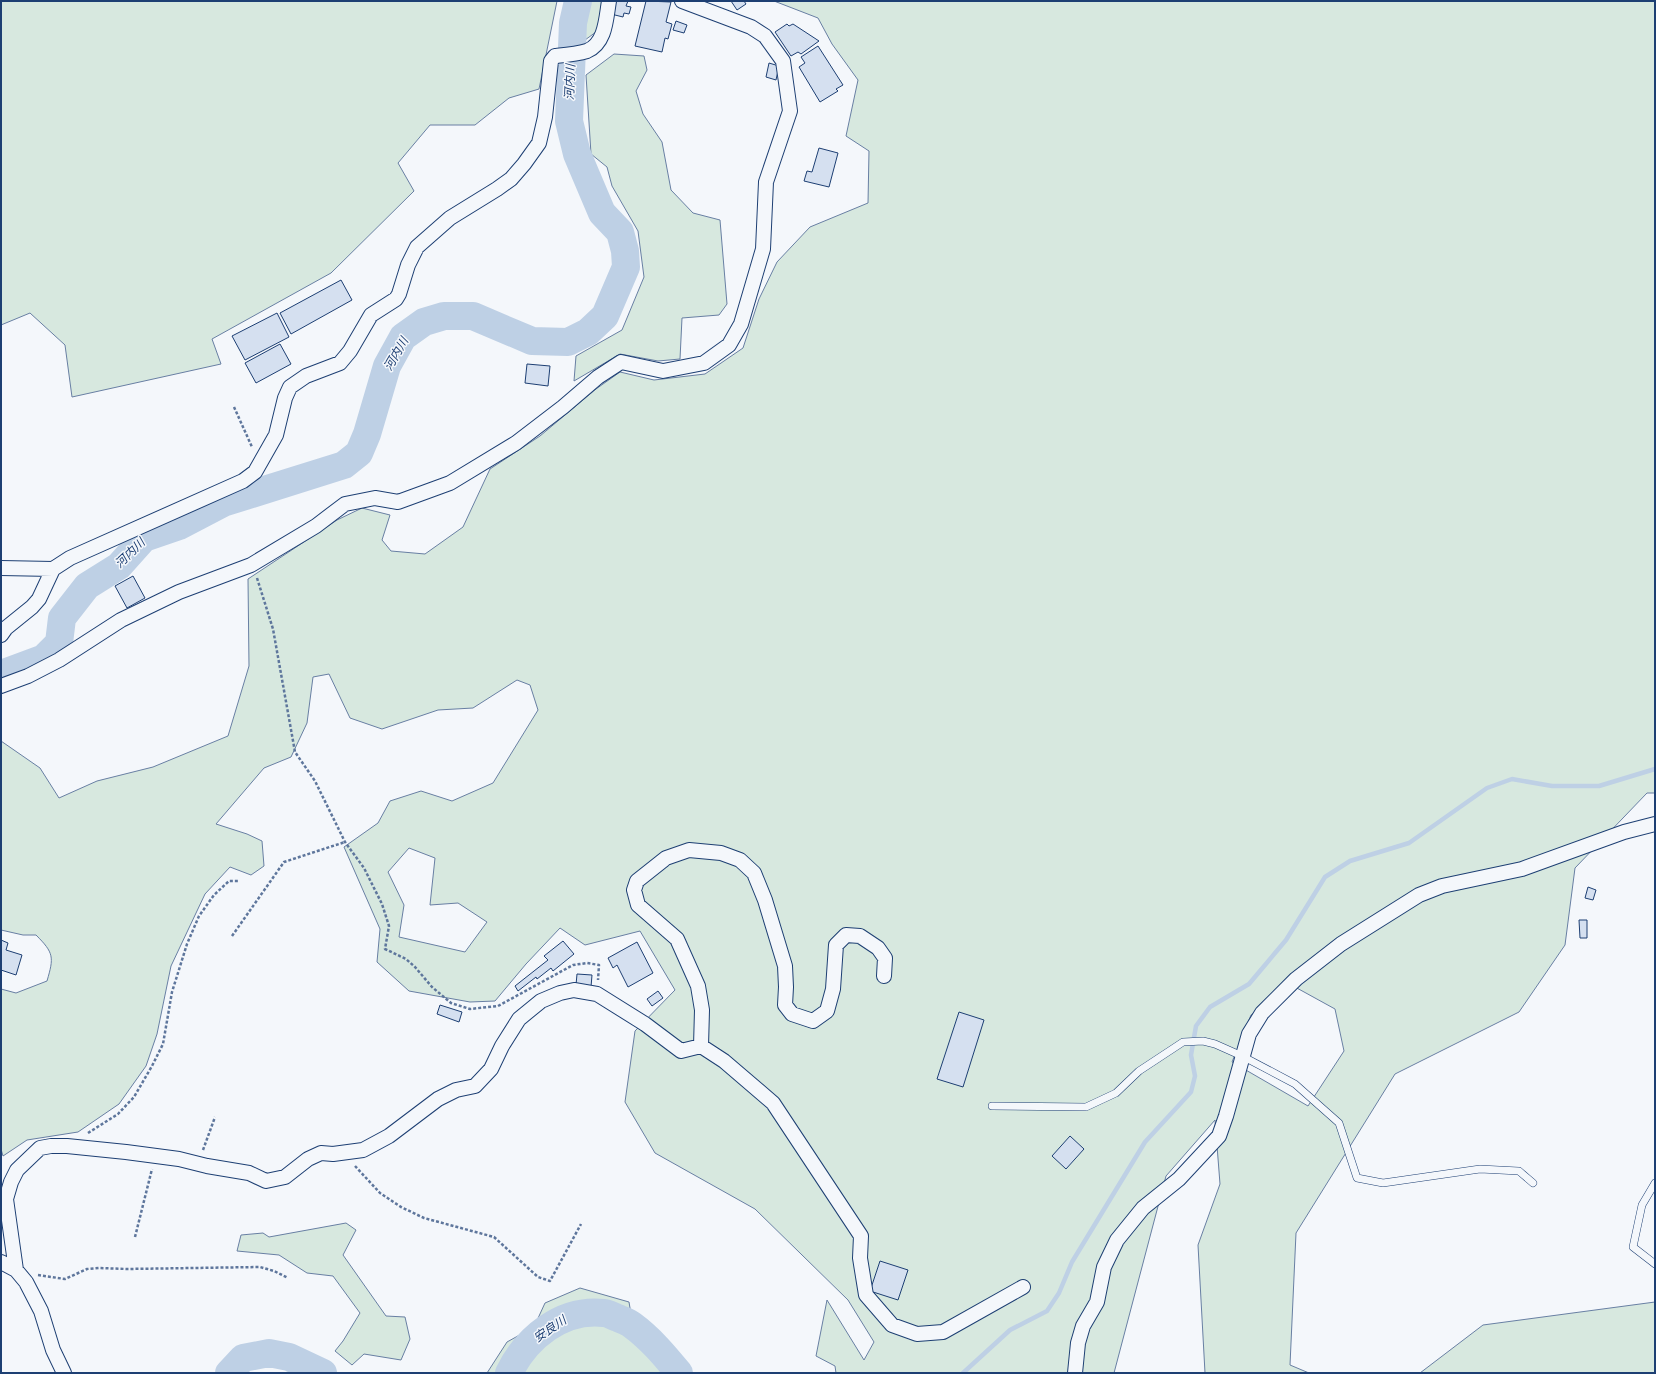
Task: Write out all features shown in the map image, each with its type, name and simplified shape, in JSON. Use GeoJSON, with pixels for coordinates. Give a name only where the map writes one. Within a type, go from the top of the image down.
{"type":"FeatureCollection","features":[{"type":"Feature","properties":{"kind":"street"},"geometry":{"type":"LineString","coordinates":[[1,635],[6,628],[32,607],[39,599],[53,569],[70,558],[243,481],[255,472],[276,435],[285,398],[290,387],[306,376],[340,363],[350,351],[371,316],[396,299],[408,265],[417,248],[450,218],[497,189],[511,178],[527,159],[539,143],[545,117],[551,61],[555,56],[587,51],[603,34],[609,1]]}},
{"type":"Feature","properties":{"kind":"street"},"geometry":{"type":"LineString","coordinates":[[1,686],[28,676],[60,660],[121,620],[179,592],[251,565],[316,526],[345,504],[375,498],[398,502],[450,484],[516,443],[563,407],[598,377],[621,362],[663,371],[704,363],[729,345],[741,324],[763,249],[766,182],[790,111],[783,61],[765,36],[751,27],[682,1]]}},
{"type":"Feature","properties":{"kind":"street"},"geometry":{"type":"LineString","coordinates":[[1,568],[53,569]]}},
{"type":"Feature","properties":{"kind":"street"},"geometry":{"type":"LineString","coordinates":[[1075,1373],[1078,1343],[1083,1326],[1097,1302],[1104,1267],[1117,1240],[1143,1208],[1179,1179],[1218,1136],[1237,1082],[1242,1056],[1249,1034],[1262,1013],[1296,978],[1341,944],[1419,895],[1442,886],[1522,868],[1624,832],[1655,824]]}},
{"type":"Feature","properties":{"kind":"street"},"geometry":{"type":"LineString","coordinates":[[700,1046],[702,1010],[698,986],[677,939],[638,905],[634,890],[637,880],[666,858],[689,850],[721,853],[740,860],[754,873],[765,900],[785,966],[785,1005],[792,1014],[814,1021],[827,1011],[833,989],[836,946],[846,935],[860,936],[878,948],[885,958],[884,976]]}},
{"type":"Feature","properties":{"kind":"street"},"geometry":{"type":"LineString","coordinates":[[16,1270],[6,1199],[11,1182],[17,1170],[40,1148],[51,1146],[76,1147],[179,1159],[248,1173],[266,1181],[285,1177],[308,1158],[321,1153],[333,1154],[363,1150],[389,1136],[438,1099],[456,1090],[475,1086],[491,1068],[502,1046],[519,1019],[541,1001],[560,993],[574,990],[597,994],[645,1024],[680,1051],[700,1046],[724,1061],[773,1103],[861,1236],[860,1258],[866,1296],[892,1325],[917,1334],[943,1332],[1023,1287]]}},
{"type":"Feature","properties":{"kind":"street"},"geometry":{"type":"LineString","coordinates":[[1,1262],[16,1270],[26,1282],[41,1311],[53,1350],[64,1373]]}},
{"type":"Feature","properties":{"kind":"lane"},"geometry":{"type":"LineString","coordinates":[[992,1106],[1086,1107],[1116,1093],[1139,1071],[1183,1042],[1203,1041],[1215,1044],[1242,1056],[1295,1084],[1339,1123],[1357,1178],[1383,1183],[1480,1169],[1519,1171],[1533,1183]]}},
{"type":"Feature","properties":{"kind":"lane"},"geometry":{"type":"LineString","coordinates":[[1655,1183],[1642,1205],[1633,1247],[1655,1264]]}},
{"type":"Feature","properties":{"kind":"path"},"geometry":{"type":"LineString","coordinates":[[234,407],[260,464]]}},
{"type":"Feature","properties":{"kind":"path"},"geometry":{"type":"LineString","coordinates":[[251,565],[261,586],[273,629],[295,752],[315,781],[345,842],[364,868],[382,904],[389,926],[385,948],[406,959],[432,987],[451,1003],[470,1009],[498,1006],[573,965],[587,963],[599,965],[597,994]]}},
{"type":"Feature","properties":{"kind":"path"},"geometry":{"type":"LineString","coordinates":[[232,936],[284,862],[345,842]]}},
{"type":"Feature","properties":{"kind":"path"},"geometry":{"type":"LineString","coordinates":[[76,1147],[87,1134],[118,1114],[134,1097],[163,1044],[174,986],[187,944],[199,916],[214,895],[229,881],[239,881]]}},
{"type":"Feature","properties":{"kind":"path"},"geometry":{"type":"LineString","coordinates":[[198,1164],[215,1117]]}},
{"type":"Feature","properties":{"kind":"path"},"geometry":{"type":"LineString","coordinates":[[344,1153],[361,1174],[380,1193],[424,1218],[494,1237],[538,1276],[550,1281],[581,1224]]}},
{"type":"Feature","properties":{"kind":"path"},"geometry":{"type":"LineString","coordinates":[[135,1237],[155,1156]]}},
{"type":"Feature","properties":{"kind":"path"},"geometry":{"type":"LineString","coordinates":[[16,1270],[65,1279],[87,1269],[99,1268],[260,1267],[274,1271],[288,1278]]}},
{"type":"Feature","properties":{"kind":"shaded area"},"geometry":{"type":"Polygon","coordinates":[[[1,1],[557,1],[539,89],[509,98],[475,125],[430,125],[398,163],[414,191],[331,273],[212,339],[221,364],[72,397],[65,345],[30,313],[1,325],[1,1]]]}},
{"type":"Feature","properties":{"kind":"shaded area"},"geometry":{"type":"Polygon","coordinates":[[[584,1],[606,1],[596,32],[585,40],[581,13],[584,1]]]}},
{"type":"Feature","properties":{"kind":"shaded area"},"geometry":{"type":"Polygon","coordinates":[[[774,1],[1655,1],[1655,793],[1647,793],[1575,868],[1565,945],[1519,1012],[1395,1074],[1296,1233],[1290,1365],[1309,1373],[1205,1373],[1198,1245],[1220,1184],[1215,1120],[1166,1176],[1114,1373],[836,1373],[835,1366],[816,1356],[827,1300],[864,1360],[874,1342],[848,1300],[755,1209],[655,1153],[625,1102],[635,1031],[675,990],[640,931],[585,945],[560,928],[526,964],[495,1001],[470,1002],[409,991],[377,962],[380,929],[344,847],[378,823],[390,801],[421,791],[452,801],[493,783],[538,710],[530,685],[517,680],[473,708],[438,710],[382,729],[350,718],[329,674],[313,677],[307,723],[291,757],[264,768],[216,824],[247,834],[262,841],[264,866],[251,875],[230,867],[205,894],[171,966],[157,1034],[146,1066],[119,1104],[78,1132],[27,1140],[3,1156],[1,1149],[1,989],[16,993],[47,981],[51,966],[51,956],[46,946],[36,935],[23,935],[1,930],[1,741],[40,768],[59,798],[97,781],[153,767],[228,736],[249,666],[248,579],[337,520],[362,508],[390,515],[382,540],[391,551],[425,554],[463,527],[490,469],[540,436],[596,389],[620,372],[654,380],[705,374],[743,348],[759,299],[777,262],[810,227],[868,203],[869,151],[846,136],[858,80],[832,44],[818,18],[774,1]],[[409,848],[388,872],[404,905],[399,937],[465,952],[487,922],[458,903],[430,905],[435,858],[409,848]],[[1295,987],[1251,1015],[1232,1062],[1308,1106],[1344,1051],[1335,1009],[1295,987]]]}},
{"type":"Feature","properties":{"kind":"shaded area"},"geometry":{"type":"Polygon","coordinates":[[[614,54],[644,56],[647,70],[636,91],[643,114],[662,142],[671,190],[693,213],[720,220],[727,304],[719,315],[682,318],[680,359],[658,361],[620,354],[574,381],[576,356],[622,330],[644,277],[638,231],[612,186],[607,167],[591,154],[586,75],[614,54]]]}},
{"type":"Feature","properties":{"kind":"shaded area"},"geometry":{"type":"Polygon","coordinates":[[[346,1223],[356,1230],[343,1255],[386,1316],[405,1317],[410,1339],[401,1360],[364,1354],[352,1365],[335,1351],[360,1313],[333,1276],[307,1273],[279,1255],[237,1251],[241,1235],[263,1233],[269,1237],[346,1223]]]}},
{"type":"Feature","properties":{"kind":"shaded area"},"geometry":{"type":"Polygon","coordinates":[[[580,1288],[629,1302],[635,1338],[669,1373],[487,1373],[507,1342],[534,1327],[545,1303],[580,1288]]]}},
{"type":"Feature","properties":{"kind":"shaded area"},"geometry":{"type":"Polygon","coordinates":[[[1655,1302],[1655,1373],[1420,1373],[1483,1325],[1655,1302]]]}},
{"type":"Feature","properties":{"kind":"building"},"geometry":{"type":"Polygon","coordinates":[[[615,1],[628,1],[626,6],[631,7],[629,14],[624,13],[623,17],[611,14],[615,1]]]}},
{"type":"Feature","properties":{"kind":"building"},"geometry":{"type":"Polygon","coordinates":[[[646,1],[671,2],[666,22],[672,24],[668,39],[665,38],[662,52],[635,46],[646,1]]]}},
{"type":"Feature","properties":{"kind":"building"},"geometry":{"type":"Polygon","coordinates":[[[731,1],[744,1],[746,4],[737,10],[731,1]]]}},
{"type":"Feature","properties":{"kind":"building"},"geometry":{"type":"Polygon","coordinates":[[[676,21],[687,25],[684,33],[673,30],[676,21]]]}},
{"type":"Feature","properties":{"kind":"building"},"geometry":{"type":"Polygon","coordinates":[[[787,24],[789,26],[793,24],[819,41],[801,54],[798,52],[791,56],[775,32],[787,24]]]}},
{"type":"Feature","properties":{"kind":"building"},"geometry":{"type":"Polygon","coordinates":[[[818,46],[843,85],[836,89],[838,91],[820,102],[799,67],[805,63],[801,57],[818,46]]]}},
{"type":"Feature","properties":{"kind":"building"},"geometry":{"type":"Polygon","coordinates":[[[769,63],[779,66],[776,80],[766,77],[769,63]]]}},
{"type":"Feature","properties":{"kind":"building"},"geometry":{"type":"Polygon","coordinates":[[[819,148],[838,153],[829,187],[804,181],[807,171],[812,172],[819,148]]]}},
{"type":"Feature","properties":{"kind":"building"},"geometry":{"type":"Polygon","coordinates":[[[341,280],[352,300],[291,334],[280,313],[341,280]]]}},
{"type":"Feature","properties":{"kind":"building"},"geometry":{"type":"Polygon","coordinates":[[[277,313],[289,337],[245,360],[232,336],[277,313]]]}},
{"type":"Feature","properties":{"kind":"building"},"geometry":{"type":"Polygon","coordinates":[[[280,344],[291,364],[256,383],[245,363],[280,344]]]}},
{"type":"Feature","properties":{"kind":"building"},"geometry":{"type":"Polygon","coordinates":[[[527,364],[550,366],[548,386],[525,383],[527,364]]]}},
{"type":"Feature","properties":{"kind":"building"},"geometry":{"type":"Polygon","coordinates":[[[133,576],[145,598],[127,608],[115,586],[133,576]]]}},
{"type":"Feature","properties":{"kind":"building"},"geometry":{"type":"Polygon","coordinates":[[[1588,887],[1596,890],[1593,900],[1585,898],[1588,887]]]}},
{"type":"Feature","properties":{"kind":"building"},"geometry":{"type":"Polygon","coordinates":[[[1579,920],[1587,920],[1587,938],[1580,938],[1579,920]]]}},
{"type":"Feature","properties":{"kind":"building"},"geometry":{"type":"Polygon","coordinates":[[[1,940],[8,943],[6,950],[22,955],[16,975],[1,970],[1,940]]]}},
{"type":"Feature","properties":{"kind":"building"},"geometry":{"type":"Polygon","coordinates":[[[563,941],[574,954],[553,971],[551,968],[518,991],[515,986],[548,960],[544,956],[563,941]]]}},
{"type":"Feature","properties":{"kind":"building"},"geometry":{"type":"Polygon","coordinates":[[[637,942],[653,973],[628,987],[617,965],[613,968],[608,958],[637,942]]]}},
{"type":"Feature","properties":{"kind":"building"},"geometry":{"type":"Polygon","coordinates":[[[577,974],[592,975],[591,987],[576,985],[577,974]]]}},
{"type":"Feature","properties":{"kind":"building"},"geometry":{"type":"Polygon","coordinates":[[[658,991],[663,998],[652,1006],[647,999],[658,991]]]}},
{"type":"Feature","properties":{"kind":"building"},"geometry":{"type":"Polygon","coordinates":[[[440,1005],[462,1012],[459,1022],[437,1014],[440,1005]]]}},
{"type":"Feature","properties":{"kind":"building"},"geometry":{"type":"Polygon","coordinates":[[[959,1012],[984,1020],[963,1087],[937,1079],[959,1012]]]}},
{"type":"Feature","properties":{"kind":"building"},"geometry":{"type":"Polygon","coordinates":[[[1070,1136],[1084,1149],[1066,1169],[1052,1156],[1070,1136]]]}},
{"type":"Feature","properties":{"kind":"building"},"geometry":{"type":"Polygon","coordinates":[[[880,1261],[908,1270],[898,1300],[870,1291],[880,1261]]]}},
{"type":"Feature","properties":{"kind":"waterway","name":"河内川"},"geometry":{"type":"LineString","coordinates":[[1,676],[4,673],[44,658],[59,643],[62,618],[87,586],[119,566],[144,538],[179,526],[223,503],[344,465],[359,453],[367,434],[387,366],[403,337],[424,322],[444,316],[473,316],[532,341],[568,342],[588,332],[605,316],[626,267],[625,251],[620,232],[602,213],[577,154],[569,121],[573,23],[578,1]]}},
{"type":"Feature","properties":{"kind":"waterway"},"geometry":{"type":"LineString","coordinates":[[963,1373],[1010,1330],[1047,1311],[1059,1293],[1072,1262],[1145,1142],[1191,1092],[1195,1076],[1191,1055],[1196,1026],[1210,1007],[1249,984],[1286,940],[1325,877],[1350,861],[1409,843],[1487,788],[1512,779],[1552,786],[1599,786],[1655,769]]}},
{"type":"Feature","properties":{"kind":"waterway","name":"安良川"},"geometry":{"type":"LineString","coordinates":[[509,1373],[516,1360],[535,1337],[560,1321],[574,1315],[589,1313],[606,1313],[630,1324],[651,1341],[679,1373]]}},
{"type":"Feature","properties":{"kind":"waterway","name":"安良川"},"geometry":{"type":"LineString","coordinates":[[229,1373],[243,1358],[269,1353],[289,1357],[323,1373]]}}]}
